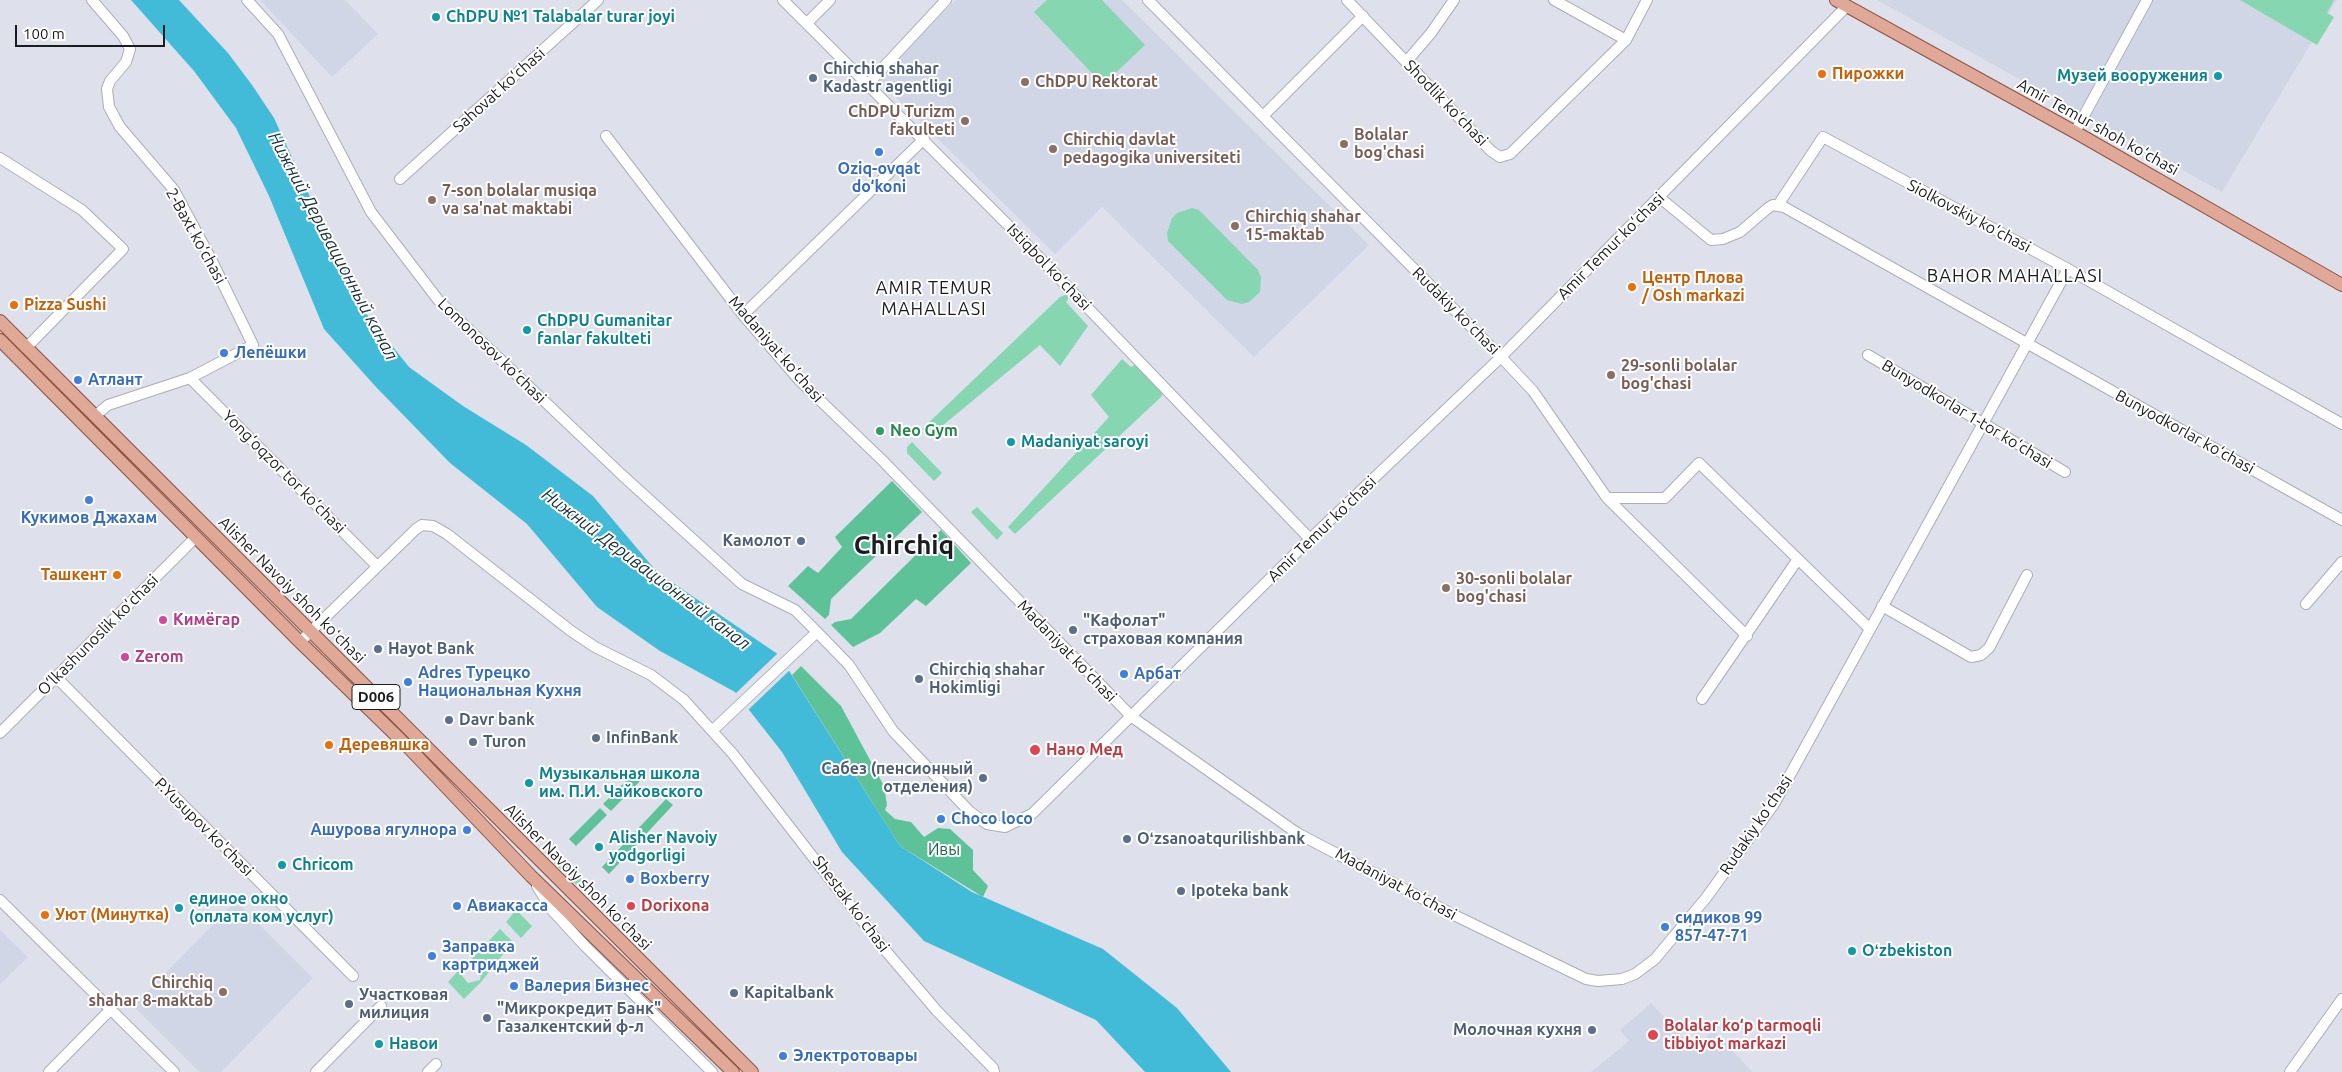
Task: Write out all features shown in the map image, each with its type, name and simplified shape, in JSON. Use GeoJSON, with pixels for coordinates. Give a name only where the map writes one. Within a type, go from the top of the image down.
{"type":"FeatureCollection","features":[{"type":"Feature","properties":{"kind":"main road","name":"Amir Temur shoh ko‘chasi"},"geometry":{"type":"LineString","coordinates":[[1842,3],[2075,132],[2342,285]]}},
{"type":"Feature","properties":{"kind":"main road","name":"Alisher Navoiy shoh koʻchasi"},"geometry":{"type":"LineString","coordinates":[[0,321],[4,340],[196,537],[409,748],[531,876],[733,1072]]}},
{"type":"Feature","properties":{"kind":"main road","name":"Alisher Navoiy shoh koʻchasi"},"geometry":{"type":"LineString","coordinates":[[4,340],[26,348],[752,1072]]}},
{"type":"Feature","properties":{"kind":"street","name":"2-Baxt ko‘chasi"},"geometry":{"type":"LineString","coordinates":[[92,0],[123,36],[130,49],[126,62],[110,81],[107,97],[114,117],[174,190],[210,256],[253,345],[190,378]]}},
{"type":"Feature","properties":{"kind":"street","name":"Lomonosov ko‘chasi"},"geometry":{"type":"LineString","coordinates":[[247,0],[278,34],[372,212],[439,301],[629,481],[742,584],[795,610],[817,632]]}},
{"type":"Feature","properties":{"kind":"street","name":"Sahovat ko‘chasi"},"geometry":{"type":"LineString","coordinates":[[400,180],[598,0]]}},
{"type":"Feature","properties":{"kind":"street","name":"Istiqbol ko‘chasi"},"geometry":{"type":"LineString","coordinates":[[784,0],[867,85],[924,139],[1310,539]]}},
{"type":"Feature","properties":{"kind":"street"},"geometry":{"type":"LineString","coordinates":[[806,23],[830,0]]}},
{"type":"Feature","properties":{"kind":"street"},"geometry":{"type":"LineString","coordinates":[[867,85],[946,0]]}},
{"type":"Feature","properties":{"kind":"street","name":"Rudakiy ko‘chasi"},"geometry":{"type":"LineString","coordinates":[[1148,0],[1501,357],[1532,391],[1607,498],[1747,636]]}},
{"type":"Feature","properties":{"kind":"street","name":"Shodlik ko‘chasi"},"geometry":{"type":"LineString","coordinates":[[1347,0],[1491,151],[1500,157],[1510,154],[1626,40],[1647,0]]}},
{"type":"Feature","properties":{"kind":"street"},"geometry":{"type":"LineString","coordinates":[[1407,61],[1431,33],[1454,0]]}},
{"type":"Feature","properties":{"kind":"street"},"geometry":{"type":"LineString","coordinates":[[1554,0],[1626,40]]}},
{"type":"Feature","properties":{"kind":"street"},"geometry":{"type":"LineString","coordinates":[[2075,132],[2147,0]]}},
{"type":"Feature","properties":{"kind":"street","name":"Amir Temur ko‘chasi"},"geometry":{"type":"LineString","coordinates":[[817,632],[850,665],[893,731],[978,819],[1004,828],[1032,814],[1310,539],[1501,357],[1660,197],[1842,3]]}},
{"type":"Feature","properties":{"kind":"street"},"geometry":{"type":"LineString","coordinates":[[1263,116],[1363,16]]}},
{"type":"Feature","properties":{"kind":"street","name":"Madaniyat ko‘chasi"},"geometry":{"type":"LineString","coordinates":[[606,136],[743,315],[800,381],[882,460],[1132,717],[1297,832],[1454,915],[1586,979],[1609,981],[1635,974],[1655,959]]}},
{"type":"Feature","properties":{"kind":"street","name":"Siolkovskiy ko‘chasi"},"geometry":{"type":"LineString","coordinates":[[1778,205],[1823,137],[2068,269],[2342,424]]}},
{"type":"Feature","properties":{"kind":"street"},"geometry":{"type":"LineString","coordinates":[[743,315],[924,139]]}},
{"type":"Feature","properties":{"kind":"street"},"geometry":{"type":"LineString","coordinates":[[0,158],[82,210],[123,249],[26,348]]}},
{"type":"Feature","properties":{"kind":"street"},"geometry":{"type":"LineString","coordinates":[[1660,197],[1711,240],[1723,239],[1740,232],[1768,208],[1778,205]]}},
{"type":"Feature","properties":{"kind":"street","name":"Bunyodkorlar ko‘chasi"},"geometry":{"type":"LineString","coordinates":[[1778,205],[2342,520]]}},
{"type":"Feature","properties":{"kind":"street"},"geometry":{"type":"LineString","coordinates":[[1607,498],[1664,498],[1699,463],[1870,629],[2029,344],[2068,269]]}},
{"type":"Feature","properties":{"kind":"street","name":"Bunyodkorlar 1-tor ko‘chasi"},"geometry":{"type":"LineString","coordinates":[[1868,355],[2065,472]]}},
{"type":"Feature","properties":{"kind":"street"},"geometry":{"type":"LineString","coordinates":[[95,416],[108,405],[190,378]]}},
{"type":"Feature","properties":{"kind":"street","name":"Yong‘oqzor tor ko‘chasi"},"geometry":{"type":"LineString","coordinates":[[190,378],[377,566]]}},
{"type":"Feature","properties":{"kind":"street","name":"Shestak ko'chasi"},"geometry":{"type":"LineString","coordinates":[[300,642],[416,529],[422,526],[433,526],[462,544],[571,632],[595,647],[651,675],[684,700],[713,730],[798,835],[885,950],[937,1011],[993,1068],[994,1072]]}},
{"type":"Feature","properties":{"kind":"street","name":"O‘lkashunoslik ko‘chasi"},"geometry":{"type":"LineString","coordinates":[[0,733],[196,537]]}},
{"type":"Feature","properties":{"kind":"street"},"geometry":{"type":"LineString","coordinates":[[1702,699],[1798,559]]}},
{"type":"Feature","properties":{"kind":"street"},"geometry":{"type":"LineString","coordinates":[[2306,604],[2342,562]]}},
{"type":"Feature","properties":{"kind":"street"},"geometry":{"type":"LineString","coordinates":[[1882,606],[1970,657],[1981,655],[1989,648],[2027,575]]}},
{"type":"Feature","properties":{"kind":"street","name":"Rudakiy ko‘chasi"},"geometry":{"type":"LineString","coordinates":[[1655,959],[1706,898],[1774,804],[1870,629]]}},
{"type":"Feature","properties":{"kind":"street"},"geometry":{"type":"LineString","coordinates":[[713,730],[817,632]]}},
{"type":"Feature","properties":{"kind":"street","name":"P.Yusupov ko'chasi"},"geometry":{"type":"LineString","coordinates":[[56,677],[353,976]]}},
{"type":"Feature","properties":{"kind":"street","name":"Alisher Navoiy shoh koʻchasi"},"geometry":{"type":"LineString","coordinates":[[531,876],[552,910],[585,946],[712,1072]]}},
{"type":"Feature","properties":{"kind":"street"},"geometry":{"type":"LineString","coordinates":[[0,900],[174,1072]]}},
{"type":"Feature","properties":{"kind":"street"},"geometry":{"type":"LineString","coordinates":[[2290,1072],[2342,999]]}},
{"type":"Feature","properties":{"kind":"street"},"geometry":{"type":"LineString","coordinates":[[316,1072],[381,1006]]}},
{"type":"Feature","properties":{"kind":"street"},"geometry":{"type":"LineString","coordinates":[[49,1072],[111,1009]]}},
{"type":"Feature","properties":{"kind":"street"},"geometry":{"type":"LineString","coordinates":[[428,1072],[436,1064]]}},
{"type":"Feature","properties":{"kind":"shaded area"},"geometry":{"type":"Polygon","coordinates":[[[260,0],[345,0],[378,34],[332,77],[260,0]]]}},
{"type":"Feature","properties":{"kind":"shaded area"},"geometry":{"type":"Polygon","coordinates":[[[956,0],[1122,0],[1369,245],[1254,357],[1102,207],[1055,254],[876,78],[956,0]]]}},
{"type":"Feature","properties":{"kind":"shaded area"},"geometry":{"type":"Polygon","coordinates":[[[1877,0],[2337,0],[2222,192],[1877,0]]]}},
{"type":"Feature","properties":{"kind":"shaded area","name":"Chirchiq shahar 8-maktab"},"geometry":{"type":"Polygon","coordinates":[[[236,901],[313,978],[221,1072],[199,1072],[133,1006],[236,901]]]}},
{"type":"Feature","properties":{"kind":"shaded area"},"geometry":{"type":"Polygon","coordinates":[[[0,930],[28,957],[0,984],[0,930]]]}},
{"type":"Feature","properties":{"kind":"shaded area","name":"Bolalar ko‘p tarmoqli tibbiyot markazi"},"geometry":{"type":"Polygon","coordinates":[[[1651,1003],[1693,1048],[1714,1030],[1752,1072],[1591,1072],[1629,1041],[1620,1030],[1651,1003]]]}},
{"type":"Feature","properties":{"kind":"green space"},"geometry":{"type":"Polygon","coordinates":[[[1047,0],[1102,0],[1145,45],[1103,85],[1034,12],[1047,0]]]}},
{"type":"Feature","properties":{"kind":"green space"},"geometry":{"type":"Polygon","coordinates":[[[2240,0],[2334,0],[2327,13],[2334,17],[2317,45],[2240,0]]]}},
{"type":"Feature","properties":{"kind":"green space"},"geometry":{"type":"Polygon","coordinates":[[[1192,208],[1199,210],[1258,270],[1261,277],[1260,292],[1249,302],[1242,304],[1227,300],[1168,241],[1167,233],[1172,218],[1177,213],[1192,208]]]}},
{"type":"Feature","properties":{"kind":"green space"},"geometry":{"type":"Polygon","coordinates":[[[1071,295],[1066,302],[1088,326],[1060,366],[1040,345],[930,436],[922,429],[1060,297],[1071,295]]]}},
{"type":"Feature","properties":{"kind":"green space"},"geometry":{"type":"Polygon","coordinates":[[[1122,359],[1131,367],[1135,365],[1142,369],[1162,391],[1162,396],[1015,534],[1008,527],[1109,417],[1091,395],[1122,359]]]}},
{"type":"Feature","properties":{"kind":"green space"},"geometry":{"type":"Polygon","coordinates":[[[912,442],[942,473],[934,481],[907,453],[907,447],[912,442]]]}},
{"type":"Feature","properties":{"kind":"green space"},"geometry":{"type":"Polygon","coordinates":[[[892,481],[922,512],[831,599],[829,615],[825,619],[788,586],[808,566],[818,573],[842,547],[835,537],[892,481]]]}},
{"type":"Feature","properties":{"kind":"green space"},"geometry":{"type":"Polygon","coordinates":[[[977,507],[1003,533],[997,540],[971,512],[977,507]]]}},
{"type":"Feature","properties":{"kind":"green space"},"geometry":{"type":"Polygon","coordinates":[[[941,530],[971,563],[926,606],[916,599],[880,633],[853,647],[831,625],[835,622],[851,619],[941,530]]]}},
{"type":"Feature","properties":{"kind":"green space","name":"Ивы"},"geometry":{"type":"Polygon","coordinates":[[[801,666],[841,706],[884,786],[887,805],[885,810],[895,819],[911,822],[924,837],[938,828],[950,829],[973,850],[973,870],[988,886],[983,897],[900,846],[792,675],[801,666]]]}},
{"type":"Feature","properties":{"kind":"green space"},"geometry":{"type":"Polygon","coordinates":[[[635,772],[642,779],[611,811],[603,804],[635,772]]]}},
{"type":"Feature","properties":{"kind":"green space"},"geometry":{"type":"Polygon","coordinates":[[[666,799],[673,805],[609,874],[602,867],[666,799]]]}},
{"type":"Feature","properties":{"kind":"green space"},"geometry":{"type":"Polygon","coordinates":[[[600,808],[607,815],[576,846],[569,839],[600,808]]]}},
{"type":"Feature","properties":{"kind":"green space"},"geometry":{"type":"Polygon","coordinates":[[[555,852],[592,890],[587,895],[549,858],[555,852]]]}},
{"type":"Feature","properties":{"kind":"green space"},"geometry":{"type":"Polygon","coordinates":[[[516,910],[532,926],[521,938],[506,922],[516,910]]]}},
{"type":"Feature","properties":{"kind":"green space"},"geometry":{"type":"Polygon","coordinates":[[[500,929],[513,942],[481,982],[464,999],[448,982],[458,971],[468,983],[480,980],[481,974],[477,965],[469,962],[500,929]]]}},
{"type":"Feature","properties":{"kind":"water","name":"Нижний Деривационный канал"},"geometry":{"type":"Polygon","coordinates":[[[131,0],[179,0],[228,53],[274,118],[364,311],[409,367],[463,406],[526,445],[593,496],[657,572],[779,655],[900,846],[972,892],[1103,949],[1177,1008],[1231,1072],[1145,1072],[1096,1020],[924,941],[842,852],[782,752],[735,692],[660,651],[597,607],[527,524],[450,463],[376,387],[324,329],[269,196],[236,128],[194,71],[131,0]]]}},
{"type":"Feature","properties":{"kind":"pier"},"geometry":{"type":"Polygon","coordinates":[[[779,652],[791,669],[747,711],[734,695],[779,652]]]}},
{"type":"Feature","properties":{"kind":"place","name":"ChDPU №1 Talabalar turar joyi"},"geometry":{"type":"Point","coordinates":[436,17]}},
{"type":"Feature","properties":{"kind":"place","name":"Пирожки"},"geometry":{"type":"Point","coordinates":[1822,74]}},
{"type":"Feature","properties":{"kind":"place","name":"Музей вооружения"},"geometry":{"type":"Point","coordinates":[2218,76]}},
{"type":"Feature","properties":{"kind":"place","name":"Chirchiq shahar Kadastr agentligi"},"geometry":{"type":"Point","coordinates":[813,78]}},
{"type":"Feature","properties":{"kind":"place","name":"ChDPU Rektorat"},"geometry":{"type":"Point","coordinates":[1025,82]}},
{"type":"Feature","properties":{"kind":"place","name":"ChDPU Turizm fakulteti"},"geometry":{"type":"Point","coordinates":[965,121]}},
{"type":"Feature","properties":{"kind":"place","name":"Bolalar bog'chasi"},"geometry":{"type":"Point","coordinates":[1344,144]}},
{"type":"Feature","properties":{"kind":"place","name":"Chirchiq davlat pedagogika universiteti"},"geometry":{"type":"Point","coordinates":[1053,149]}},
{"type":"Feature","properties":{"kind":"place","name":"Oziq-ovqat do‘koni"},"geometry":{"type":"Point","coordinates":[879,152]}},
{"type":"Feature","properties":{"kind":"place","name":"7-son bolalar musiqa va sa'nat maktabi"},"geometry":{"type":"Point","coordinates":[432,200]}},
{"type":"Feature","properties":{"kind":"place","name":"Chirchiq shahar 15-maktab"},"geometry":{"type":"Point","coordinates":[1235,226]}},
{"type":"Feature","properties":{"kind":"place","name":"Центр Плова / Osh markazi"},"geometry":{"type":"Point","coordinates":[1632,287]}},
{"type":"Feature","properties":{"kind":"place","name":"Pizza Sushi"},"geometry":{"type":"Point","coordinates":[14,305]}},
{"type":"Feature","properties":{"kind":"place","name":"ChDPU Gumanitar fanlar fakulteti"},"geometry":{"type":"Point","coordinates":[527,330]}},
{"type":"Feature","properties":{"kind":"place","name":"Лепёшки"},"geometry":{"type":"Point","coordinates":[224,353]}},
{"type":"Feature","properties":{"kind":"place","name":"29-sonli bolalar bog'chasi"},"geometry":{"type":"Point","coordinates":[1611,375]}},
{"type":"Feature","properties":{"kind":"place","name":"Атлант"},"geometry":{"type":"Point","coordinates":[78,380]}},
{"type":"Feature","properties":{"kind":"place","name":"Neo Gym"},"geometry":{"type":"Point","coordinates":[880,431]}},
{"type":"Feature","properties":{"kind":"place","name":"Madaniyat saroyi"},"geometry":{"type":"Point","coordinates":[1011,442]}},
{"type":"Feature","properties":{"kind":"place","name":"Кукимов Джахам"},"geometry":{"type":"Point","coordinates":[89,500]}},
{"type":"Feature","properties":{"kind":"place","name":"Камолот"},"geometry":{"type":"Point","coordinates":[801,541]}},
{"type":"Feature","properties":{"kind":"place","name":"Ташкент"},"geometry":{"type":"Point","coordinates":[117,575]}},
{"type":"Feature","properties":{"kind":"place","name":"30-sonli bolalar bog'chasi"},"geometry":{"type":"Point","coordinates":[1446,588]}},
{"type":"Feature","properties":{"kind":"place","name":"Кимёгар"},"geometry":{"type":"Point","coordinates":[163,620]}},
{"type":"Feature","properties":{"kind":"place","name":"\"Кафолат\" страховая компания"},"geometry":{"type":"Point","coordinates":[1073,630]}},
{"type":"Feature","properties":{"kind":"place","name":"Hayot Bank"},"geometry":{"type":"Point","coordinates":[378,649]}},
{"type":"Feature","properties":{"kind":"place","name":"Zerom"},"geometry":{"type":"Point","coordinates":[125,657]}},
{"type":"Feature","properties":{"kind":"place","name":"Арбат"},"geometry":{"type":"Point","coordinates":[1124,674]}},
{"type":"Feature","properties":{"kind":"place","name":"Chirchiq shahar Hokimligi"},"geometry":{"type":"Point","coordinates":[919,679]}},
{"type":"Feature","properties":{"kind":"place","name":"Adres Турецко Национальная Кухня"},"geometry":{"type":"Point","coordinates":[408,682]}},
{"type":"Feature","properties":{"kind":"place","name":"Davr bank"},"geometry":{"type":"Point","coordinates":[449,720]}},
{"type":"Feature","properties":{"kind":"place","name":"InfinBank"},"geometry":{"type":"Point","coordinates":[596,738]}},
{"type":"Feature","properties":{"kind":"place","name":"Turon"},"geometry":{"type":"Point","coordinates":[473,742]}},
{"type":"Feature","properties":{"kind":"place","name":"Деревяшка"},"geometry":{"type":"Point","coordinates":[329,745]}},
{"type":"Feature","properties":{"kind":"place","name":"Нано Мед"},"geometry":{"type":"Point","coordinates":[1035,750]}},
{"type":"Feature","properties":{"kind":"place","name":"Сабез (пенсионный отделения)"},"geometry":{"type":"Point","coordinates":[983,778]}},
{"type":"Feature","properties":{"kind":"place","name":"Музыкальная школа им. П.И. Чайковского"},"geometry":{"type":"Point","coordinates":[529,783]}},
{"type":"Feature","properties":{"kind":"place","name":"Choco loco"},"geometry":{"type":"Point","coordinates":[941,819]}},
{"type":"Feature","properties":{"kind":"place","name":"Ашурова ягулнора"},"geometry":{"type":"Point","coordinates":[467,830]}},
{"type":"Feature","properties":{"kind":"place","name":"Oʻzsanoatqurilishbank"},"geometry":{"type":"Point","coordinates":[1127,839]}},
{"type":"Feature","properties":{"kind":"place","name":"Alisher Navoiy yodgorligi"},"geometry":{"type":"Point","coordinates":[599,847]}},
{"type":"Feature","properties":{"kind":"place","name":"Chricom"},"geometry":{"type":"Point","coordinates":[282,865]}},
{"type":"Feature","properties":{"kind":"place","name":"Boxberry"},"geometry":{"type":"Point","coordinates":[630,879]}},
{"type":"Feature","properties":{"kind":"place","name":"Ipoteka bank"},"geometry":{"type":"Point","coordinates":[1181,891]}},
{"type":"Feature","properties":{"kind":"place","name":"Авиакасса"},"geometry":{"type":"Point","coordinates":[457,906]}},
{"type":"Feature","properties":{"kind":"place","name":"Dorixona"},"geometry":{"type":"Point","coordinates":[631,906]}},
{"type":"Feature","properties":{"kind":"place","name":"единое окно (оплата ком услуг)"},"geometry":{"type":"Point","coordinates":[179,908]}},
{"type":"Feature","properties":{"kind":"place","name":"Уют (Минутка)"},"geometry":{"type":"Point","coordinates":[45,915]}},
{"type":"Feature","properties":{"kind":"place","name":"сидиков 99 857-47-71"},"geometry":{"type":"Point","coordinates":[1665,927]}},
{"type":"Feature","properties":{"kind":"place","name":"Oʻzbekiston"},"geometry":{"type":"Point","coordinates":[1852,951]}},
{"type":"Feature","properties":{"kind":"place","name":"Заправка картриджей"},"geometry":{"type":"Point","coordinates":[432,956]}},
{"type":"Feature","properties":{"kind":"place","name":"Валерия Бизнес"},"geometry":{"type":"Point","coordinates":[514,986]}},
{"type":"Feature","properties":{"kind":"place","name":"Chirchiq shahar 8-maktab"},"geometry":{"type":"Point","coordinates":[223,992]}},
{"type":"Feature","properties":{"kind":"place","name":"Kapitalbank"},"geometry":{"type":"Point","coordinates":[734,993]}},
{"type":"Feature","properties":{"kind":"place","name":"Участковая милиция"},"geometry":{"type":"Point","coordinates":[349,1004]}},
{"type":"Feature","properties":{"kind":"place","name":"\"Микрокредит Банк\" Газалкентский ф-л"},"geometry":{"type":"Point","coordinates":[487,1018]}},
{"type":"Feature","properties":{"kind":"place","name":"Молочная кухня"},"geometry":{"type":"Point","coordinates":[1592,1030]}},
{"type":"Feature","properties":{"kind":"place","name":"Bolalar ko‘p tarmoqli tibbiyot markazi"},"geometry":{"type":"Point","coordinates":[1653,1035]}},
{"type":"Feature","properties":{"kind":"place","name":"Навои"},"geometry":{"type":"Point","coordinates":[379,1044]}},
{"type":"Feature","properties":{"kind":"place","name":"Электротовары"},"geometry":{"type":"Point","coordinates":[783,1056]}},
{"type":"Feature","properties":{"kind":"district","name":"BAHOR MAHALLASI"},"geometry":{"type":"Point","coordinates":[2015,276]}},
{"type":"Feature","properties":{"kind":"district","name":"AMIR TEMUR MAHALLASI"},"geometry":{"type":"Point","coordinates":[934,298]}},
{"type":"Feature","properties":{"kind":"district","name":"Chirchiq"},"geometry":{"type":"Point","coordinates":[904,545]}}]}
